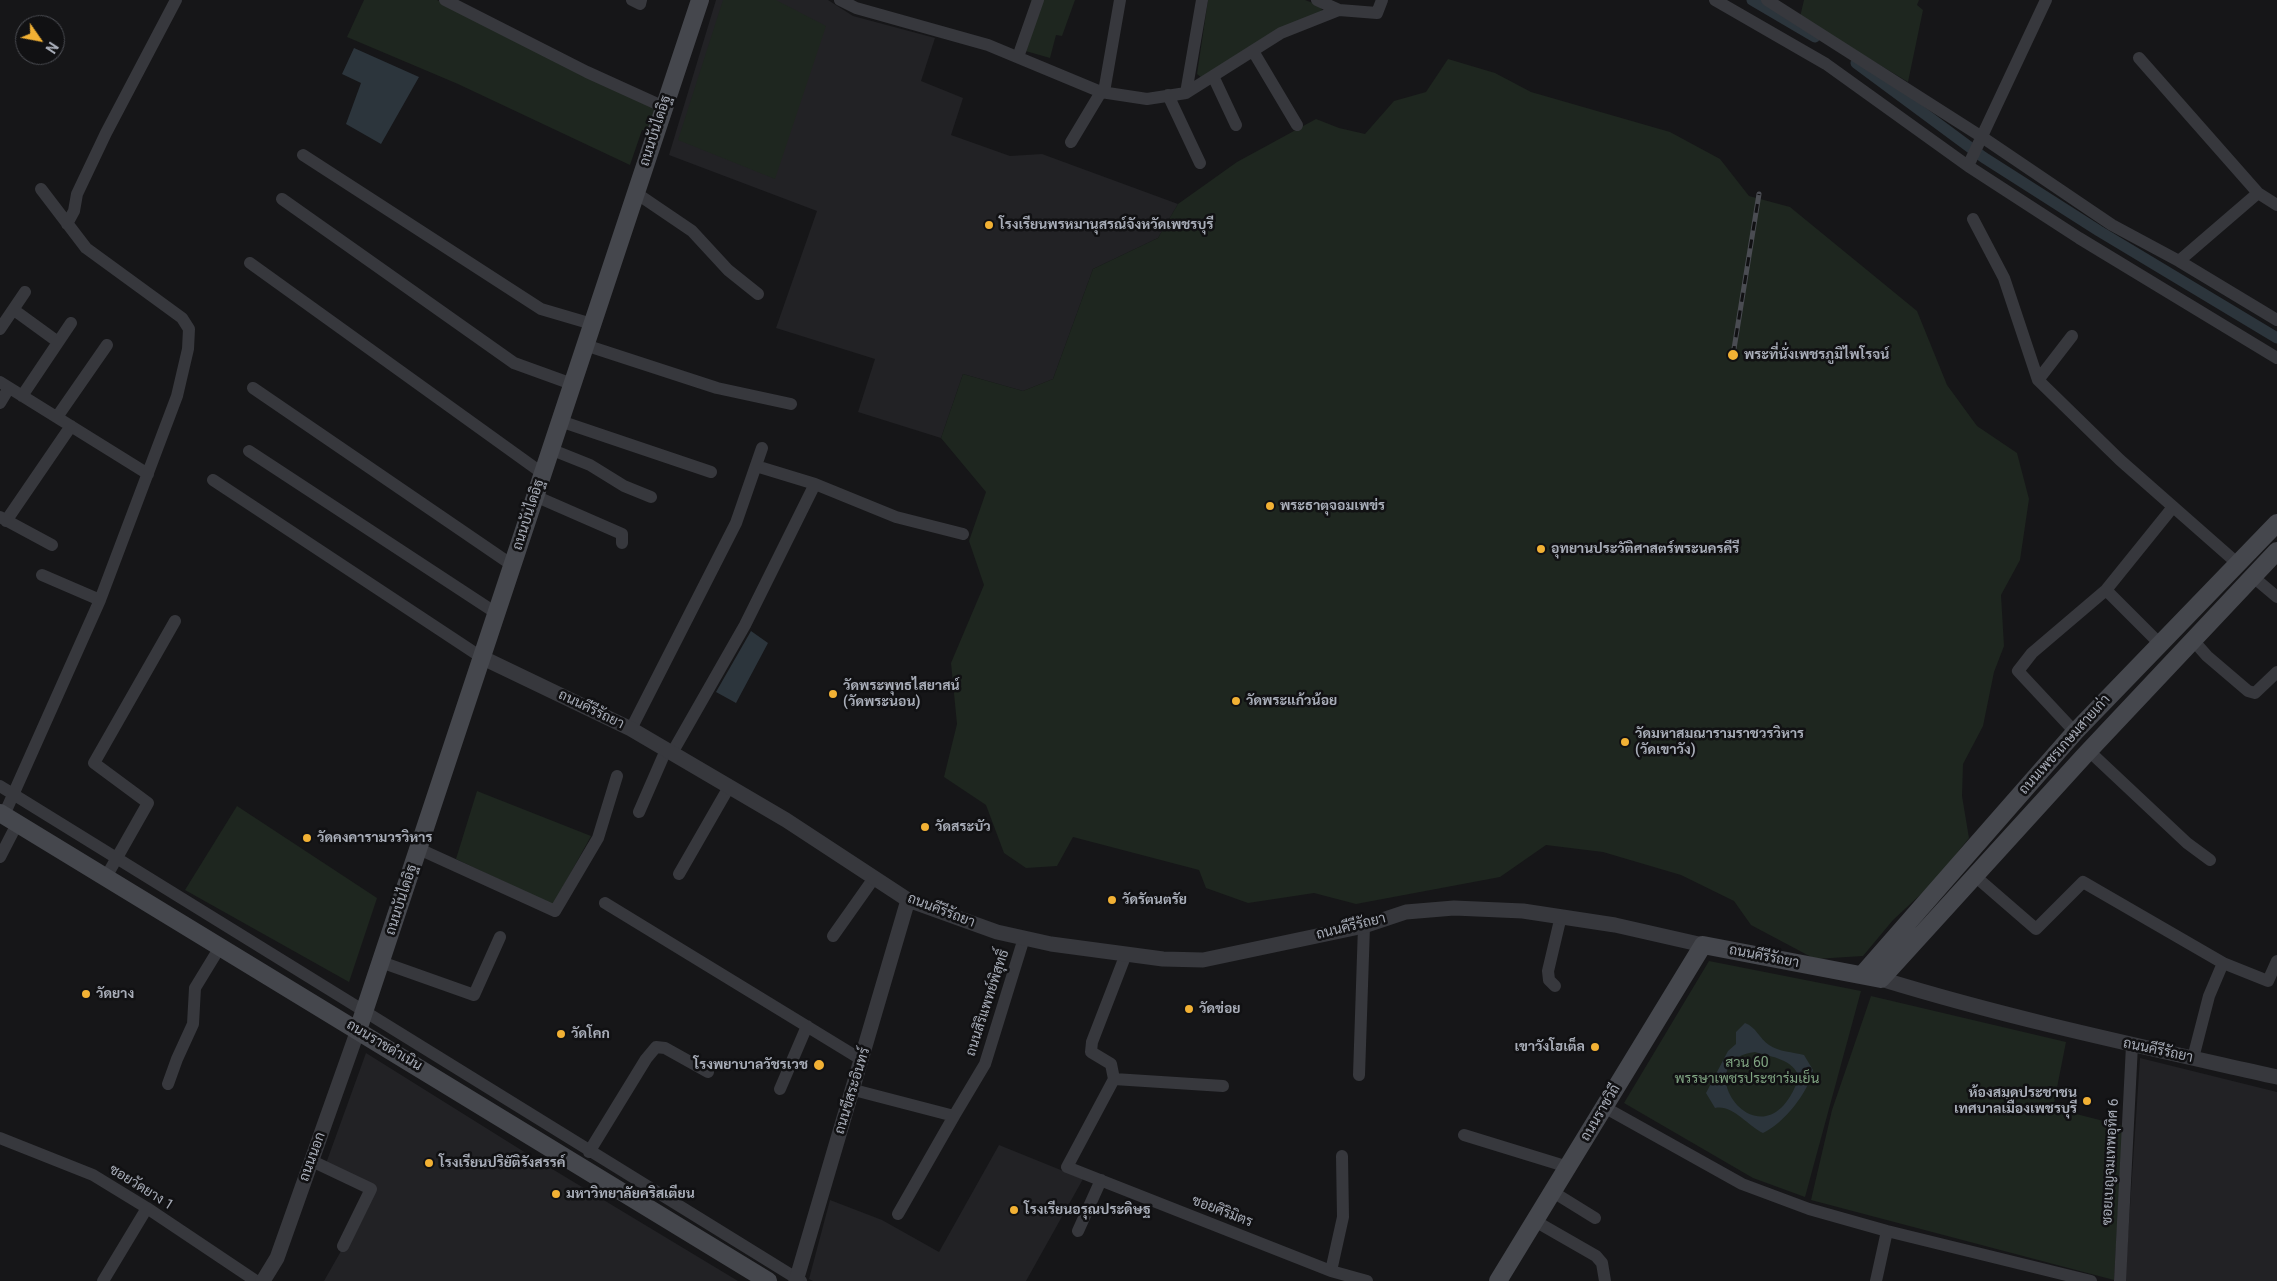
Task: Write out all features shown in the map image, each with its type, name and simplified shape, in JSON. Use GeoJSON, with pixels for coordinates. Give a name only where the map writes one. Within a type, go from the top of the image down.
{"type":"FeatureCollection","features":[{"type":"Feature","properties":{"kind":"main road","name":"ถนนบันไดอิฐ"},"geometry":{"type":"LineString","coordinates":[[358,1030],[698,1]]}},
{"type":"Feature","properties":{"kind":"main road","name":"ถนนเพชรเกษมสายเก่า"},"geometry":{"type":"LineString","coordinates":[[1862,975],[2075,732],[2277,523]]}},
{"type":"Feature","properties":{"kind":"main road","name":"ถนนเพชรเกษมสายเก่า"},"geometry":{"type":"LineString","coordinates":[[1881,979],[2192,639],[2277,551]]}},
{"type":"Feature","properties":{"kind":"main road","name":"ถนนราชดำเนิน"},"geometry":{"type":"LineString","coordinates":[[7,817],[768,1281]]}},
{"type":"Feature","properties":{"kind":"main road","name":"ถนนคีรีรัถยา"},"geometry":{"type":"LineString","coordinates":[[1703,945],[1881,979]]}},
{"type":"Feature","properties":{"kind":"main road","name":"ถนนราชวิถี"},"geometry":{"type":"LineString","coordinates":[[1498,1281],[1703,945]]}},
{"type":"Feature","properties":{"kind":"street"},"geometry":{"type":"LineString","coordinates":[[68,224],[74,211],[77,194],[106,133],[176,0]]}},
{"type":"Feature","properties":{"kind":"street"},"geometry":{"type":"LineString","coordinates":[[445,0],[587,72],[664,108]]}},
{"type":"Feature","properties":{"kind":"street"},"geometry":{"type":"LineString","coordinates":[[632,0],[640,4],[641,0]]}},
{"type":"Feature","properties":{"kind":"street"},"geometry":{"type":"LineString","coordinates":[[840,0],[856,8],[988,45],[1103,92],[1147,99],[1186,93],[1281,32],[1339,10]]}},
{"type":"Feature","properties":{"kind":"street"},"geometry":{"type":"LineString","coordinates":[[1018,57],[1038,0]]}},
{"type":"Feature","properties":{"kind":"street"},"geometry":{"type":"LineString","coordinates":[[1071,142],[1103,92],[1120,0]]}},
{"type":"Feature","properties":{"kind":"street"},"geometry":{"type":"LineString","coordinates":[[1186,93],[1202,0]]}},
{"type":"Feature","properties":{"kind":"street"},"geometry":{"type":"LineString","coordinates":[[1317,0],[1339,10],[1377,13],[1382,0]]}},
{"type":"Feature","properties":{"kind":"street"},"geometry":{"type":"LineString","coordinates":[[1715,0],[1826,64],[2079,238],[2277,358]]}},
{"type":"Feature","properties":{"kind":"street"},"geometry":{"type":"LineString","coordinates":[[1767,0],[2112,225],[2179,261],[2277,320]]}},
{"type":"Feature","properties":{"kind":"street"},"geometry":{"type":"LineString","coordinates":[[1970,163],[2046,0]]}},
{"type":"Feature","properties":{"kind":"street"},"geometry":{"type":"LineString","coordinates":[[1253,51],[1297,125]]}},
{"type":"Feature","properties":{"kind":"street"},"geometry":{"type":"LineString","coordinates":[[2139,58],[2270,197],[2179,261]]}},
{"type":"Feature","properties":{"kind":"street"},"geometry":{"type":"LineString","coordinates":[[1213,76],[1236,125]]}},
{"type":"Feature","properties":{"kind":"street"},"geometry":{"type":"LineString","coordinates":[[1168,95],[1200,163]]}},
{"type":"Feature","properties":{"kind":"street"},"geometry":{"type":"LineString","coordinates":[[303,155],[541,309],[592,324]]}},
{"type":"Feature","properties":{"kind":"street"},"geometry":{"type":"LineString","coordinates":[[0,857],[13,794],[100,600],[177,396],[188,349],[189,329],[182,318],[86,248],[41,189]]}},
{"type":"Feature","properties":{"kind":"street"},"geometry":{"type":"LineString","coordinates":[[636,192],[692,231],[728,270],[758,294]]}},
{"type":"Feature","properties":{"kind":"street"},"geometry":{"type":"LineString","coordinates":[[282,199],[514,363],[572,384]]}},
{"type":"Feature","properties":{"kind":"street"},"geometry":{"type":"LineString","coordinates":[[1973,219],[2004,278],[2038,380],[2120,460],[2237,563]]}},
{"type":"Feature","properties":{"kind":"street"},"geometry":{"type":"LineString","coordinates":[[250,263],[542,474]]}},
{"type":"Feature","properties":{"kind":"street"},"geometry":{"type":"LineString","coordinates":[[0,329],[25,292]]}},
{"type":"Feature","properties":{"kind":"street"},"geometry":{"type":"LineString","coordinates":[[14,310],[58,342]]}},
{"type":"Feature","properties":{"kind":"street"},"geometry":{"type":"LineString","coordinates":[[22,396],[71,323]]}},
{"type":"Feature","properties":{"kind":"street"},"geometry":{"type":"LineString","coordinates":[[2038,380],[2072,336]]}},
{"type":"Feature","properties":{"kind":"street"},"geometry":{"type":"LineString","coordinates":[[57,418],[107,345]]}},
{"type":"Feature","properties":{"kind":"street"},"geometry":{"type":"LineString","coordinates":[[585,345],[717,388],[791,404]]}},
{"type":"Feature","properties":{"kind":"street"},"geometry":{"type":"LineString","coordinates":[[0,403],[5,385],[148,474]]}},
{"type":"Feature","properties":{"kind":"street"},"geometry":{"type":"LineString","coordinates":[[253,388],[512,565]]}},
{"type":"Feature","properties":{"kind":"street"},"geometry":{"type":"LineString","coordinates":[[560,421],[711,472]]}},
{"type":"Feature","properties":{"kind":"street"},"geometry":{"type":"LineString","coordinates":[[52,545],[3,519],[70,426]]}},
{"type":"Feature","properties":{"kind":"street"},"geometry":{"type":"LineString","coordinates":[[631,729],[736,523],[762,448]]}},
{"type":"Feature","properties":{"kind":"street"},"geometry":{"type":"LineString","coordinates":[[550,449],[597,469],[624,486],[651,497]]}},
{"type":"Feature","properties":{"kind":"street"},"geometry":{"type":"LineString","coordinates":[[249,451],[496,613]]}},
{"type":"Feature","properties":{"kind":"street"},"geometry":{"type":"LineString","coordinates":[[756,466],[815,484],[896,517],[963,534]]}},
{"type":"Feature","properties":{"kind":"street"},"geometry":{"type":"LineString","coordinates":[[212,480],[481,657]]}},
{"type":"Feature","properties":{"kind":"street"},"geometry":{"type":"LineString","coordinates":[[639,812],[669,751],[745,625],[815,484]]}},
{"type":"Feature","properties":{"kind":"street"},"geometry":{"type":"LineString","coordinates":[[535,496],[622,534],[622,544]]}},
{"type":"Feature","properties":{"kind":"street"},"geometry":{"type":"LineString","coordinates":[[2075,732],[2018,671],[2032,653],[2106,590],[2173,507]]}},
{"type":"Feature","properties":{"kind":"street"},"geometry":{"type":"LineString","coordinates":[[42,575],[100,600]]}},
{"type":"Feature","properties":{"kind":"street"},"geometry":{"type":"LineString","coordinates":[[2252,576],[2277,597]]}},
{"type":"Feature","properties":{"kind":"street"},"geometry":{"type":"LineString","coordinates":[[2106,590],[2159,643]]}},
{"type":"Feature","properties":{"kind":"street"},"geometry":{"type":"LineString","coordinates":[[106,877],[148,803],[94,764],[175,621]]}},
{"type":"Feature","properties":{"kind":"street"},"geometry":{"type":"LineString","coordinates":[[2192,639],[2207,656],[2248,691],[2255,694],[2277,672]]}},
{"type":"Feature","properties":{"kind":"street","name":"ถนนคีรีรัถยา"},"geometry":{"type":"LineString","coordinates":[[481,657],[631,729],[793,824],[908,900],[997,932],[1126,954],[1163,959],[1203,960],[1364,926],[1406,912],[1454,908],[1524,910],[1615,925],[1703,945]]}},
{"type":"Feature","properties":{"kind":"street"},"geometry":{"type":"LineString","coordinates":[[2089,751],[2187,842],[2210,860]]}},
{"type":"Feature","properties":{"kind":"street"},"geometry":{"type":"LineString","coordinates":[[419,848],[555,911],[598,838],[617,776]]}},
{"type":"Feature","properties":{"kind":"street"},"geometry":{"type":"LineString","coordinates":[[0,786],[304,972],[364,1013],[798,1280]]}},
{"type":"Feature","properties":{"kind":"street"},"geometry":{"type":"LineString","coordinates":[[679,874],[729,786]]}},
{"type":"Feature","properties":{"kind":"street"},"geometry":{"type":"LineString","coordinates":[[1976,877],[2036,930],[2083,882],[2223,963],[2268,980],[2277,961]]}},
{"type":"Feature","properties":{"kind":"street"},"geometry":{"type":"LineString","coordinates":[[832,936],[874,878]]}},
{"type":"Feature","properties":{"kind":"street","name":"ถนนขีสระอินทร์"},"geometry":{"type":"LineString","coordinates":[[798,1280],[908,900]]}},
{"type":"Feature","properties":{"kind":"street"},"geometry":{"type":"LineString","coordinates":[[605,903],[862,1060]]}},
{"type":"Feature","properties":{"kind":"street"},"geometry":{"type":"LineString","coordinates":[[1555,986],[1549,980],[1548,971],[1561,916]]}},
{"type":"Feature","properties":{"kind":"street"},"geometry":{"type":"LineString","coordinates":[[168,1084],[177,1058],[193,1024],[195,988],[229,926]]}},
{"type":"Feature","properties":{"kind":"street"},"geometry":{"type":"LineString","coordinates":[[1359,1075],[1364,926]]}},
{"type":"Feature","properties":{"kind":"street"},"geometry":{"type":"LineString","coordinates":[[381,962],[474,995],[500,937]]}},
{"type":"Feature","properties":{"kind":"street","name":"ถนนสิริแพทย์พิสุทธิ์"},"geometry":{"type":"LineString","coordinates":[[898,1214],[985,1064],[1024,938]]}},
{"type":"Feature","properties":{"kind":"street"},"geometry":{"type":"LineString","coordinates":[[1126,954],[1092,1042],[1091,1052],[1111,1064],[1114,1079],[1223,1086]]}},
{"type":"Feature","properties":{"kind":"street"},"geometry":{"type":"LineString","coordinates":[[2193,1058],[2210,996],[2223,963]]}},
{"type":"Feature","properties":{"kind":"street","name":"ถนนคีรีรัถยา"},"geometry":{"type":"LineString","coordinates":[[1881,979],[1944,998],[2132,1045],[2277,1077]]}},
{"type":"Feature","properties":{"kind":"street"},"geometry":{"type":"LineString","coordinates":[[780,1089],[807,1026]]}},
{"type":"Feature","properties":{"kind":"street","name":"ถนนนอก"},"geometry":{"type":"LineString","coordinates":[[263,1281],[277,1258],[358,1030]]}},
{"type":"Feature","properties":{"kind":"street","name":"ซอยเบญจมเทพอุทิศ 6"},"geometry":{"type":"LineString","coordinates":[[2120,1281],[2132,1045]]}},
{"type":"Feature","properties":{"kind":"street"},"geometry":{"type":"LineString","coordinates":[[590,1152],[654,1049],[659,1047],[665,1048],[708,1072]]}},
{"type":"Feature","properties":{"kind":"street","name":"ซอยศิริมิตร"},"geometry":{"type":"LineString","coordinates":[[1114,1079],[1067,1167],[1331,1271],[1367,1281]]}},
{"type":"Feature","properties":{"kind":"street"},"geometry":{"type":"LineString","coordinates":[[854,1090],[954,1116]]}},
{"type":"Feature","properties":{"kind":"street"},"geometry":{"type":"LineString","coordinates":[[1604,1108],[1742,1184],[1809,1209],[1887,1231],[2091,1281]]}},
{"type":"Feature","properties":{"kind":"street"},"geometry":{"type":"LineString","coordinates":[[1464,1135],[1568,1167]]}},
{"type":"Feature","properties":{"kind":"street","name":"ซอยวัดยาง 1"},"geometry":{"type":"LineString","coordinates":[[0,1138],[93,1176],[147,1208],[256,1281]]}},
{"type":"Feature","properties":{"kind":"street"},"geometry":{"type":"LineString","coordinates":[[1331,1271],[1343,1217],[1342,1156]]}},
{"type":"Feature","properties":{"kind":"street"},"geometry":{"type":"LineString","coordinates":[[312,1161],[371,1189],[343,1246]]}},
{"type":"Feature","properties":{"kind":"street"},"geometry":{"type":"LineString","coordinates":[[1078,1231],[1101,1180]]}},
{"type":"Feature","properties":{"kind":"street"},"geometry":{"type":"LineString","coordinates":[[1553,1192],[1595,1218]]}},
{"type":"Feature","properties":{"kind":"street"},"geometry":{"type":"LineString","coordinates":[[103,1281],[147,1208]]}},
{"type":"Feature","properties":{"kind":"street"},"geometry":{"type":"LineString","coordinates":[[1535,1221],[1596,1256],[1602,1263],[1605,1281]]}},
{"type":"Feature","properties":{"kind":"street"},"geometry":{"type":"LineString","coordinates":[[1876,1281],[1887,1231]]}},
{"type":"Feature","properties":{"kind":"shaded area","name":"โรงเรียนพรหมานุสรณ์จังหวัดเพชรบุรี"},"geometry":{"type":"Polygon","coordinates":[[[716,0],[828,0],[853,16],[935,38],[921,81],[963,98],[951,135],[1010,156],[1042,154],[1178,204],[1158,238],[1093,269],[1053,379],[1023,391],[963,374],[941,438],[858,412],[875,359],[776,328],[817,211],[669,155],[716,0]]]}},
{"type":"Feature","properties":{"kind":"shaded area"},"geometry":{"type":"Polygon","coordinates":[[[354,48],[419,77],[381,144],[346,124],[361,83],[342,74],[354,48]]]}},
{"type":"Feature","properties":{"kind":"shaded area"},"geometry":{"type":"Polygon","coordinates":[[[751,631],[768,643],[736,703],[716,692],[751,631]]]}},
{"type":"Feature","properties":{"kind":"shaded area"},"geometry":{"type":"Polygon","coordinates":[[[1745,1023],[1773,1047],[1804,1055],[1813,1070],[1811,1079],[1801,1097],[1787,1115],[1771,1129],[1763,1133],[1734,1112],[1728,1109],[1715,1108],[1706,1093],[1728,1051],[1736,1044],[1736,1032],[1745,1023]],[[1755,1052],[1735,1060],[1726,1073],[1728,1090],[1737,1105],[1751,1115],[1768,1116],[1784,1104],[1799,1077],[1787,1062],[1755,1052]]]}},
{"type":"Feature","properties":{"kind":"shaded area","name":"โรงเรียนปริยัติรังสรรค์"},"geometry":{"type":"Polygon","coordinates":[[[366,1053],[534,1158],[738,1281],[324,1281],[374,1193],[324,1169],[366,1053]]]}},
{"type":"Feature","properties":{"kind":"shaded area"},"geometry":{"type":"Polygon","coordinates":[[[2140,1058],[2277,1092],[2277,1281],[2125,1281],[2140,1058]]]}},
{"type":"Feature","properties":{"kind":"shaded area","name":"โรงเรียนอรุณประดิษฐ"},"geometry":{"type":"Polygon","coordinates":[[[999,1145],[1083,1179],[1026,1281],[813,1281],[809,1279],[830,1200],[882,1220],[939,1252],[999,1145]]]}},
{"type":"Feature","properties":{"kind":"green space"},"geometry":{"type":"Polygon","coordinates":[[[364,0],[437,0],[658,107],[648,131],[642,130],[630,165],[458,84],[347,37],[364,0]]]}},
{"type":"Feature","properties":{"kind":"green space"},"geometry":{"type":"Polygon","coordinates":[[[723,0],[776,0],[826,26],[775,179],[678,140],[723,0]]]}},
{"type":"Feature","properties":{"kind":"green space"},"geometry":{"type":"Polygon","coordinates":[[[1030,0],[1075,0],[1062,36],[1056,35],[1050,58],[1015,48],[1032,1],[1030,0]]]}},
{"type":"Feature","properties":{"kind":"green space"},"geometry":{"type":"Polygon","coordinates":[[[1208,0],[1305,0],[1321,6],[1322,11],[1202,78],[1197,74],[1208,0]]]}},
{"type":"Feature","properties":{"kind":"green space"},"geometry":{"type":"Polygon","coordinates":[[[1804,0],[1919,0],[1917,5],[1923,10],[1908,82],[1800,17],[1804,0]]]}},
{"type":"Feature","properties":{"kind":"green space"},"geometry":{"type":"Polygon","coordinates":[[[1448,59],[1495,73],[1531,92],[1670,132],[1720,159],[1749,196],[1790,207],[1917,311],[1947,385],[1977,426],[2017,453],[2029,499],[2020,560],[2001,595],[2004,646],[1994,672],[1983,726],[1963,764],[1962,796],[1969,838],[1934,882],[1893,920],[1863,956],[1815,959],[1751,925],[1734,901],[1681,875],[1603,852],[1546,845],[1500,877],[1356,904],[1314,893],[1248,903],[1206,888],[1199,870],[1073,837],[1057,866],[1026,868],[1004,853],[986,805],[944,777],[957,724],[951,663],[984,585],[969,541],[986,492],[941,438],[963,374],[1023,391],[1053,379],[1093,269],[1158,238],[1178,204],[1237,162],[1316,119],[1339,128],[1365,134],[1394,101],[1426,92],[1448,59]]]}},
{"type":"Feature","properties":{"kind":"green space"},"geometry":{"type":"Polygon","coordinates":[[[477,791],[591,836],[553,905],[456,859],[477,791]]]}},
{"type":"Feature","properties":{"kind":"green space"},"geometry":{"type":"Polygon","coordinates":[[[237,806],[377,898],[349,982],[185,890],[237,806]]]}},
{"type":"Feature","properties":{"kind":"green space","name":"สวน 60 พรรษาเพชรประชาร่มเย็น"},"geometry":{"type":"Polygon","coordinates":[[[1709,961],[1861,991],[1805,1197],[1753,1178],[1624,1103],[1709,961]]]}},
{"type":"Feature","properties":{"kind":"green space"},"geometry":{"type":"Polygon","coordinates":[[[1871,996],[2066,1042],[2053,1108],[2123,1126],[2114,1280],[1811,1200],[1832,1110],[1871,996]]]}},
{"type":"Feature","properties":{"kind":"waterway"},"geometry":{"type":"LineString","coordinates":[[1752,0],[1815,37]]}},
{"type":"Feature","properties":{"kind":"waterway"},"geometry":{"type":"LineString","coordinates":[[1856,63],[1983,157],[2099,231],[2277,338]]}},
{"type":"Feature","properties":{"kind":"railway"},"geometry":{"type":"LineString","coordinates":[[1733,355],[1759,194]]}},
{"type":"Feature","properties":{"kind":"place","name":"โรงเรียนพรหมานุสรณ์จังหวัดเพชรบุรี"},"geometry":{"type":"Point","coordinates":[989,225]}},
{"type":"Feature","properties":{"kind":"place","name":"พระที่นั่งเพชรภูมิไพโรจน์"},"geometry":{"type":"Point","coordinates":[1733,355]}},
{"type":"Feature","properties":{"kind":"place","name":"พระธาตุจอมเพข่ร"},"geometry":{"type":"Point","coordinates":[1270,506]}},
{"type":"Feature","properties":{"kind":"place","name":"อุทยานประวัติศาสตร์พระนครคีรี"},"geometry":{"type":"Point","coordinates":[1541,549]}},
{"type":"Feature","properties":{"kind":"place","name":"วัดพระพุทธไสยาสน์ (วัดพระนอน)"},"geometry":{"type":"Point","coordinates":[833,694]}},
{"type":"Feature","properties":{"kind":"place","name":"วัดพระแก้วน้อย"},"geometry":{"type":"Point","coordinates":[1236,701]}},
{"type":"Feature","properties":{"kind":"place","name":"วัดมหาสมณารามราชวรวิหาร (วัดเขาวัง)"},"geometry":{"type":"Point","coordinates":[1625,742]}},
{"type":"Feature","properties":{"kind":"place","name":"วัดสระบัว"},"geometry":{"type":"Point","coordinates":[925,827]}},
{"type":"Feature","properties":{"kind":"place","name":"วัดคงคารามวรวิหาร"},"geometry":{"type":"Point","coordinates":[307,838]}},
{"type":"Feature","properties":{"kind":"place","name":"วัดรัตนตรัย"},"geometry":{"type":"Point","coordinates":[1112,900]}},
{"type":"Feature","properties":{"kind":"place","name":"วัดยาง"},"geometry":{"type":"Point","coordinates":[86,994]}},
{"type":"Feature","properties":{"kind":"place","name":"วัดข่อย"},"geometry":{"type":"Point","coordinates":[1189,1009]}},
{"type":"Feature","properties":{"kind":"place","name":"วัดโคก"},"geometry":{"type":"Point","coordinates":[561,1034]}},
{"type":"Feature","properties":{"kind":"place","name":"เขาวังโฮเต็ล"},"geometry":{"type":"Point","coordinates":[1595,1047]}},
{"type":"Feature","properties":{"kind":"place","name":"โรงพยาบาลวัชรเวช"},"geometry":{"type":"Point","coordinates":[819,1065]}},
{"type":"Feature","properties":{"kind":"place","name":"ห้องสมุดประชาชน เทศบาลเมืองเพชรบุรี"},"geometry":{"type":"Point","coordinates":[2087,1101]}},
{"type":"Feature","properties":{"kind":"place","name":"โรงเรียนปริยัติรังสรรค์"},"geometry":{"type":"Point","coordinates":[429,1163]}},
{"type":"Feature","properties":{"kind":"place","name":"มหาวิทยาลัยคริสเตียน"},"geometry":{"type":"Point","coordinates":[556,1194]}},
{"type":"Feature","properties":{"kind":"place","name":"โรงเรียนอรุณประดิษฐ"},"geometry":{"type":"Point","coordinates":[1014,1210]}}]}
